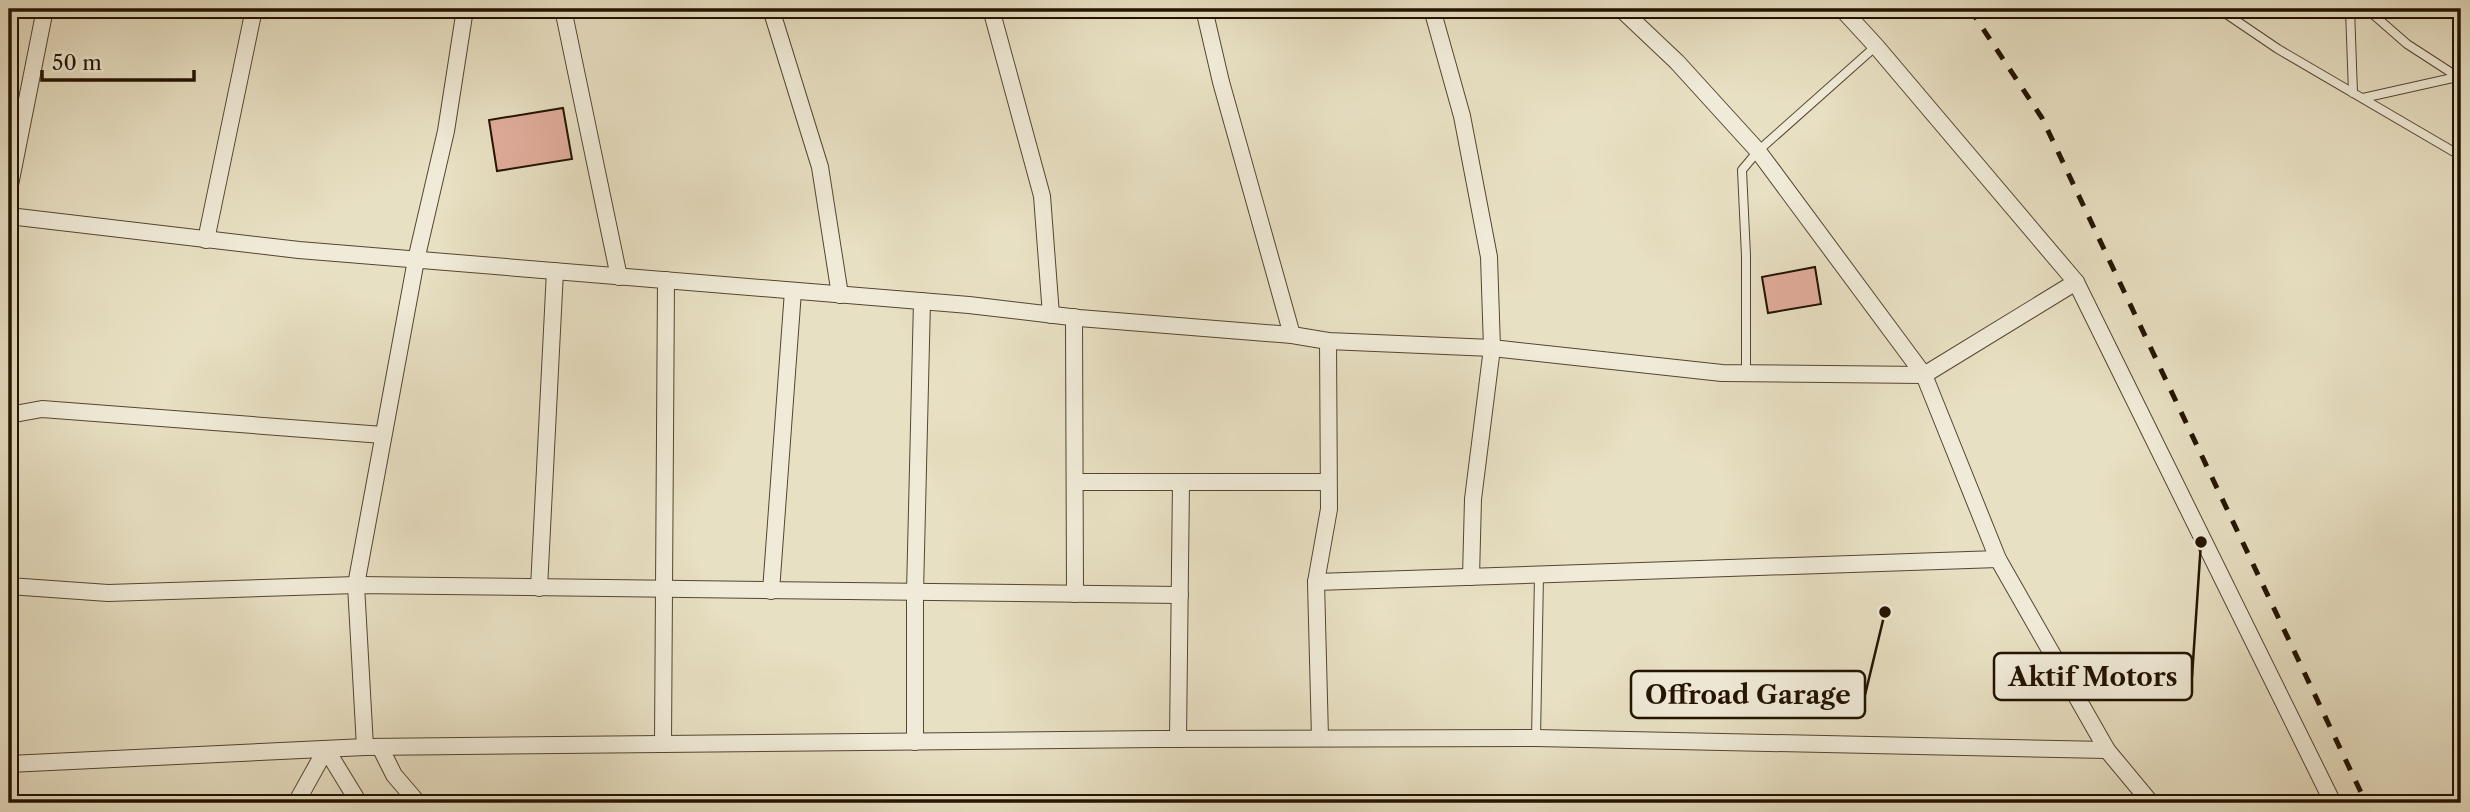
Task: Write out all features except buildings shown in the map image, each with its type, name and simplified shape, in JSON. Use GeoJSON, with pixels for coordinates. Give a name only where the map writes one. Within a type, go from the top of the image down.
{"type":"FeatureCollection","features":[{"type":"Feature","properties":{"kind":"street"},"geometry":{"type":"LineString","coordinates":[[9,190],[45,9]]}},
{"type":"Feature","properties":{"kind":"street"},"geometry":{"type":"LineString","coordinates":[[206,240],[254,9]]}},
{"type":"Feature","properties":{"kind":"street"},"geometry":{"type":"LineString","coordinates":[[418,803],[372,747],[356,585],[416,260],[446,131],[465,9]]}},
{"type":"Feature","properties":{"kind":"street"},"geometry":{"type":"LineString","coordinates":[[564,9],[620,276]]}},
{"type":"Feature","properties":{"kind":"street"},"geometry":{"type":"LineString","coordinates":[[771,9],[820,167],[841,295]]}},
{"type":"Feature","properties":{"kind":"street"},"geometry":{"type":"LineString","coordinates":[[991,9],[1042,196],[1051,315]]}},
{"type":"Feature","properties":{"kind":"street"},"geometry":{"type":"LineString","coordinates":[[1204,9],[1221,82],[1292,335]]}},
{"type":"Feature","properties":{"kind":"street"},"geometry":{"type":"LineString","coordinates":[[1432,9],[1462,116],[1489,257],[1492,348],[1473,499],[1471,577]]}},
{"type":"Feature","properties":{"kind":"street"},"geometry":{"type":"LineString","coordinates":[[1842,9],[1877,46],[2076,282],[2333,803]]}},
{"type":"Feature","properties":{"kind":"street"},"geometry":{"type":"LineString","coordinates":[[1629,11],[1758,151],[1924,375],[1998,559],[2107,750],[2151,803]]}},
{"type":"Feature","properties":{"kind":"street"},"geometry":{"type":"LineString","coordinates":[[9,216],[299,250],[922,301],[1051,315],[1292,335],[1328,341],[1492,348],[1746,374],[1924,375],[2076,282]]}},
{"type":"Feature","properties":{"kind":"street"},"geometry":{"type":"LineString","coordinates":[[539,588],[555,271]]}},
{"type":"Feature","properties":{"kind":"street"},"geometry":{"type":"LineString","coordinates":[[663,744],[666,280]]}},
{"type":"Feature","properties":{"kind":"street"},"geometry":{"type":"LineString","coordinates":[[771,591],[793,291]]}},
{"type":"Feature","properties":{"kind":"street"},"geometry":{"type":"LineString","coordinates":[[915,742],[915,593],[922,301]]}},
{"type":"Feature","properties":{"kind":"street"},"geometry":{"type":"LineString","coordinates":[[1074,317],[1075,594]]}},
{"type":"Feature","properties":{"kind":"street"},"geometry":{"type":"LineString","coordinates":[[1320,738],[1317,582],[1329,509],[1328,341]]}},
{"type":"Feature","properties":{"kind":"street"},"geometry":{"type":"LineString","coordinates":[[9,415],[42,410],[383,435]]}},
{"type":"Feature","properties":{"kind":"street"},"geometry":{"type":"LineString","coordinates":[[1075,482],[1328,482]]}},
{"type":"Feature","properties":{"kind":"street"},"geometry":{"type":"LineString","coordinates":[[1178,739],[1181,482]]}},
{"type":"Feature","properties":{"kind":"street"},"geometry":{"type":"LineString","coordinates":[[1317,582],[1998,559]]}},
{"type":"Feature","properties":{"kind":"street"},"geometry":{"type":"LineString","coordinates":[[9,586],[108,593],[356,585],[1180,595]]}},
{"type":"Feature","properties":{"kind":"street"},"geometry":{"type":"LineString","coordinates":[[9,764],[372,747],[1320,738],[1536,738],[2107,750]]}},
{"type":"Feature","properties":{"kind":"street"},"geometry":{"type":"LineString","coordinates":[[296,803],[326,749]]}},
{"type":"Feature","properties":{"kind":"street"},"geometry":{"type":"LineString","coordinates":[[326,749],[359,803]]}},
{"type":"Feature","properties":{"kind":"lane"},"geometry":{"type":"LineString","coordinates":[[2219,9],[2278,49],[2461,156]]}},
{"type":"Feature","properties":{"kind":"lane"},"geometry":{"type":"LineString","coordinates":[[2350,9],[2353,93]]}},
{"type":"Feature","properties":{"kind":"lane"},"geometry":{"type":"LineString","coordinates":[[2367,9],[2407,44],[2459,78]]}},
{"type":"Feature","properties":{"kind":"lane"},"geometry":{"type":"LineString","coordinates":[[1746,374],[1746,256],[1742,170],[1758,151],[1877,46]]}},
{"type":"Feature","properties":{"kind":"lane"},"geometry":{"type":"LineString","coordinates":[[2363,98],[2459,78]]}},
{"type":"Feature","properties":{"kind":"lane"},"geometry":{"type":"LineString","coordinates":[[1536,738],[1539,575]]}},
{"type":"Feature","properties":{"kind":"railway"},"geometry":{"type":"LineString","coordinates":[[1970,9],[2042,118],[2366,803]]}},
{"type":"Feature","properties":{"kind":"place","name":"Aktif Motors"},"geometry":{"type":"Point","coordinates":[2201,542]}},
{"type":"Feature","properties":{"kind":"place","name":"Offroad Garage"},"geometry":{"type":"Point","coordinates":[1885,612]}}]}
